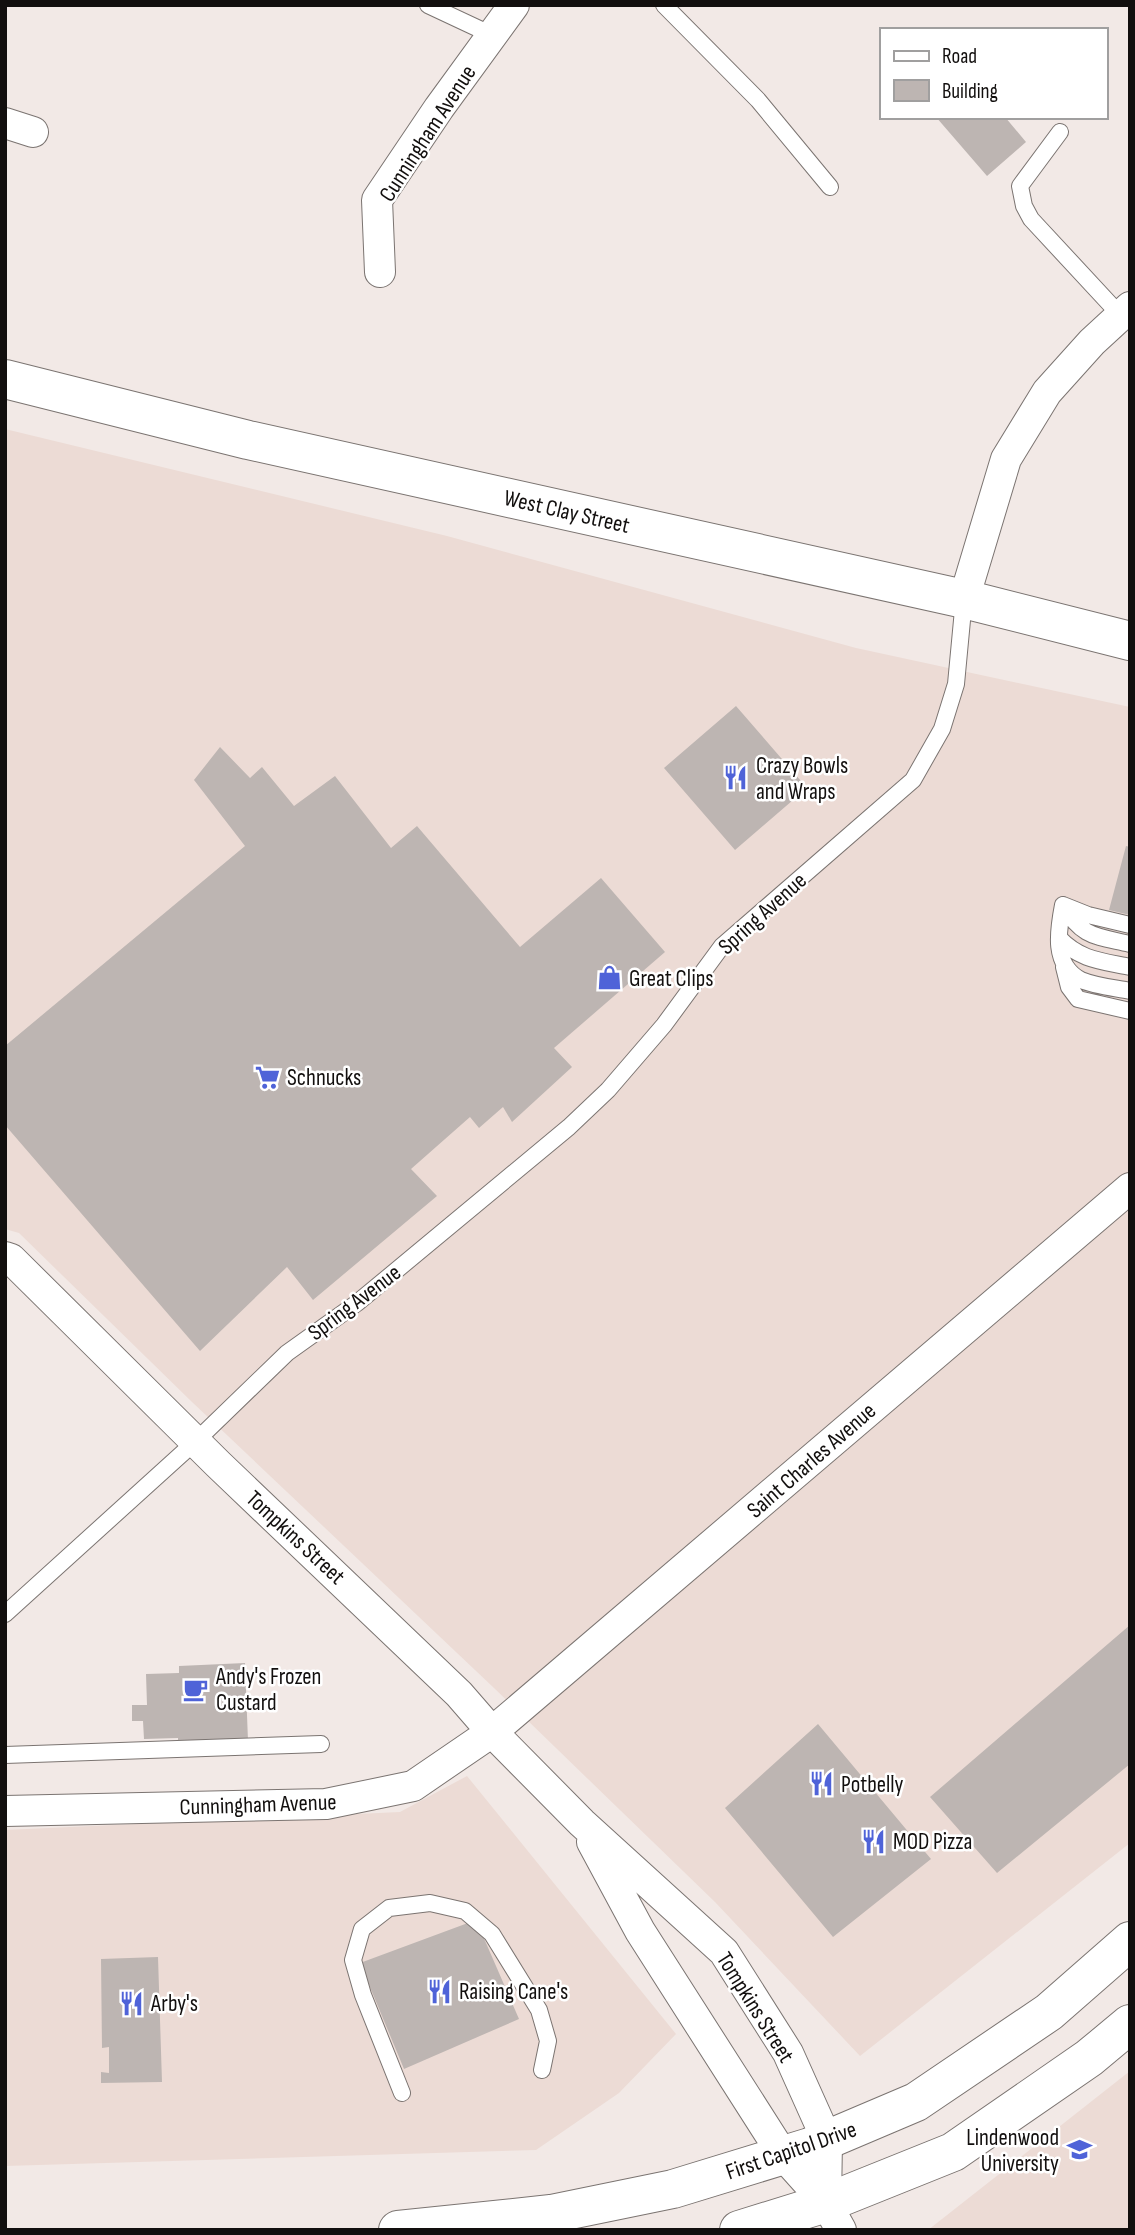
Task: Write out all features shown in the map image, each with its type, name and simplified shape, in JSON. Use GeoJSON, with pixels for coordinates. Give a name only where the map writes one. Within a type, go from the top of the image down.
{"type":"FeatureCollection","features":[{"type":"Feature","properties":{"kind":"main road","name":"West Clay Street"},"geometry":{"type":"LineString","coordinates":[[5,379],[248,440],[964,599],[1130,642]]}},
{"type":"Feature","properties":{"kind":"main road","name":"First Capitol Drive"},"geometry":{"type":"LineString","coordinates":[[398,2230],[551,2214],[673,2189],[827,2140],[916,2102],[1049,2012],[1130,1941]]}},
{"type":"Feature","properties":{"kind":"main road"},"geometry":{"type":"LineString","coordinates":[[738,2230],[834,2216],[953,2152],[1089,2058],[1130,2024]]}},
{"type":"Feature","properties":{"kind":"street","name":"Cunningham Avenue"},"geometry":{"type":"LineString","coordinates":[[380,272],[377,200],[514,5]]}},
{"type":"Feature","properties":{"kind":"street","name":"Spring Avenue"},"geometry":{"type":"LineString","coordinates":[[964,599],[1006,459],[1047,392],[1092,342],[1125,312]]}},
{"type":"Feature","properties":{"kind":"street","name":"Saint Charles Avenue"},"geometry":{"type":"LineString","coordinates":[[492,1732],[1130,1188]]}},
{"type":"Feature","properties":{"kind":"street","name":"Tompkins Street"},"geometry":{"type":"LineString","coordinates":[[5,1256],[459,1694],[492,1732],[582,1823],[724,1952],[788,2053],[827,2140],[834,2216]]}},
{"type":"Feature","properties":{"kind":"street","name":"Cunningham Avenue"},"geometry":{"type":"LineString","coordinates":[[5,1811],[327,1804],[413,1786],[492,1732]]}},
{"type":"Feature","properties":{"kind":"street","name":"Tompkins Street"},"geometry":{"type":"LineString","coordinates":[[582,1823],[640,1931],[783,2155],[834,2216]]}},
{"type":"Feature","properties":{"kind":"lane"},"geometry":{"type":"LineString","coordinates":[[428,5],[492,35]]}},
{"type":"Feature","properties":{"kind":"lane"},"geometry":{"type":"LineString","coordinates":[[664,5],[758,100],[830,187]]}},
{"type":"Feature","properties":{"kind":"lane"},"geometry":{"type":"LineString","coordinates":[[1059,132],[1020,186],[1024,206],[1031,219],[1125,312]]}},
{"type":"Feature","properties":{"kind":"lane","name":"Spring Avenue"},"geometry":{"type":"LineString","coordinates":[[5,1614],[196,1441],[286,1353],[357,1303],[569,1127],[608,1090],[664,1025],[722,946],[913,780],[942,729],[956,684],[964,599]]}},
{"type":"Feature","properties":{"kind":"lane"},"geometry":{"type":"LineString","coordinates":[[1063,905],[1088,915],[1130,925]]}},
{"type":"Feature","properties":{"kind":"lane"},"geometry":{"type":"LineString","coordinates":[[1063,905],[1057,936],[1069,987],[1078,999],[1130,1011]]}},
{"type":"Feature","properties":{"kind":"lane"},"geometry":{"type":"LineString","coordinates":[[1063,905],[1072,922],[1085,933],[1130,944]]}},
{"type":"Feature","properties":{"kind":"lane"},"geometry":{"type":"LineString","coordinates":[[1057,936],[1071,951],[1130,967]]}},
{"type":"Feature","properties":{"kind":"lane"},"geometry":{"type":"LineString","coordinates":[[1064,967],[1081,980],[1130,991]]}},
{"type":"Feature","properties":{"kind":"lane"},"geometry":{"type":"LineString","coordinates":[[5,1755],[321,1744]]}},
{"type":"Feature","properties":{"kind":"lane"},"geometry":{"type":"LineString","coordinates":[[402,2093],[363,1995],[353,1960],[362,1929],[389,1908],[430,1903],[466,1911],[492,1934],[539,2010],[548,2041],[542,2070]]}},
{"type":"Feature","properties":{"kind":"shaded area"},"geometry":{"type":"Polygon","coordinates":[[[5,429],[447,536],[856,648],[1130,707],[1130,1843],[860,2056],[715,1902],[494,1688],[192,1402],[19,1233],[5,1229],[5,429]]]}},
{"type":"Feature","properties":{"kind":"shaded area"},"geometry":{"type":"Polygon","coordinates":[[[467,1776],[676,2034],[619,2093],[536,2150],[5,2166],[5,1830],[400,1812],[467,1776]]]}},
{"type":"Feature","properties":{"kind":"shaded area","name":"Lindenwood University"},"geometry":{"type":"Polygon","coordinates":[[[1130,2071],[1130,2230],[928,2230],[1130,2071]]]}},
{"type":"Feature","properties":{"kind":"building"},"geometry":{"type":"Polygon","coordinates":[[[938,119],[1007,119],[1026,142],[987,176],[938,119]]]}},
{"type":"Feature","properties":{"kind":"building","name":"Crazy Bowls and Wraps"},"geometry":{"type":"Polygon","coordinates":[[[736,706],[807,788],[735,850],[664,768],[736,706]]]}},
{"type":"Feature","properties":{"kind":"building"},"geometry":{"type":"Polygon","coordinates":[[[220,747],[250,778],[262,767],[294,806],[335,776],[391,848],[417,826],[520,947],[601,878],[665,952],[554,1048],[572,1067],[512,1122],[503,1107],[479,1128],[470,1117],[411,1169],[437,1196],[313,1300],[287,1267],[200,1351],[5,1125],[5,1046],[245,846],[194,780],[220,747]]]}},
{"type":"Feature","properties":{"kind":"building"},"geometry":{"type":"Polygon","coordinates":[[[1126,846],[1130,847],[1130,915],[1109,910],[1126,846]]]}},
{"type":"Feature","properties":{"kind":"building"},"geometry":{"type":"Polygon","coordinates":[[[1130,1625],[1130,1764],[997,1873],[930,1797],[1130,1625]]]}},
{"type":"Feature","properties":{"kind":"building","name":"Andy's Frozen Custard"},"geometry":{"type":"Polygon","coordinates":[[[245,1663],[248,1741],[178,1744],[178,1738],[144,1739],[143,1721],[132,1721],[132,1705],[147,1705],[146,1674],[179,1673],[179,1666],[245,1663]]]}},
{"type":"Feature","properties":{"kind":"building"},"geometry":{"type":"Polygon","coordinates":[[[818,1724],[931,1859],[833,1937],[725,1808],[818,1724]]]}},
{"type":"Feature","properties":{"kind":"building","name":"Raising Cane's"},"geometry":{"type":"Polygon","coordinates":[[[476,1920],[519,2019],[404,2069],[360,1963],[476,1920]]]}},
{"type":"Feature","properties":{"kind":"building","name":"Arby's"},"geometry":{"type":"Polygon","coordinates":[[[158,1957],[162,2082],[101,2083],[101,2072],[109,2073],[109,2047],[102,2048],[101,1959],[158,1957]]]}},
{"type":"Feature","properties":{"kind":"place","name":"Crazy Bowls and Wraps"},"geometry":{"type":"Point","coordinates":[736,778]}},
{"type":"Feature","properties":{"kind":"place","name":"Great Clips"},"geometry":{"type":"Point","coordinates":[609,978]}},
{"type":"Feature","properties":{"kind":"place","name":"Schnucks"},"geometry":{"type":"Point","coordinates":[267,1077]}},
{"type":"Feature","properties":{"kind":"place","name":"Andy's Frozen Custard"},"geometry":{"type":"Point","coordinates":[196,1689]}},
{"type":"Feature","properties":{"kind":"place","name":"Potbelly"},"geometry":{"type":"Point","coordinates":[821,1784]}},
{"type":"Feature","properties":{"kind":"place","name":"MOD Pizza"},"geometry":{"type":"Point","coordinates":[873,1841]}},
{"type":"Feature","properties":{"kind":"place","name":"Raising Cane's"},"geometry":{"type":"Point","coordinates":[439,1991]}},
{"type":"Feature","properties":{"kind":"place","name":"Arby's"},"geometry":{"type":"Point","coordinates":[131,2003]}},
{"type":"Feature","properties":{"kind":"place","name":"Lindenwood University"},"geometry":{"type":"Point","coordinates":[1079,2150]}}]}
